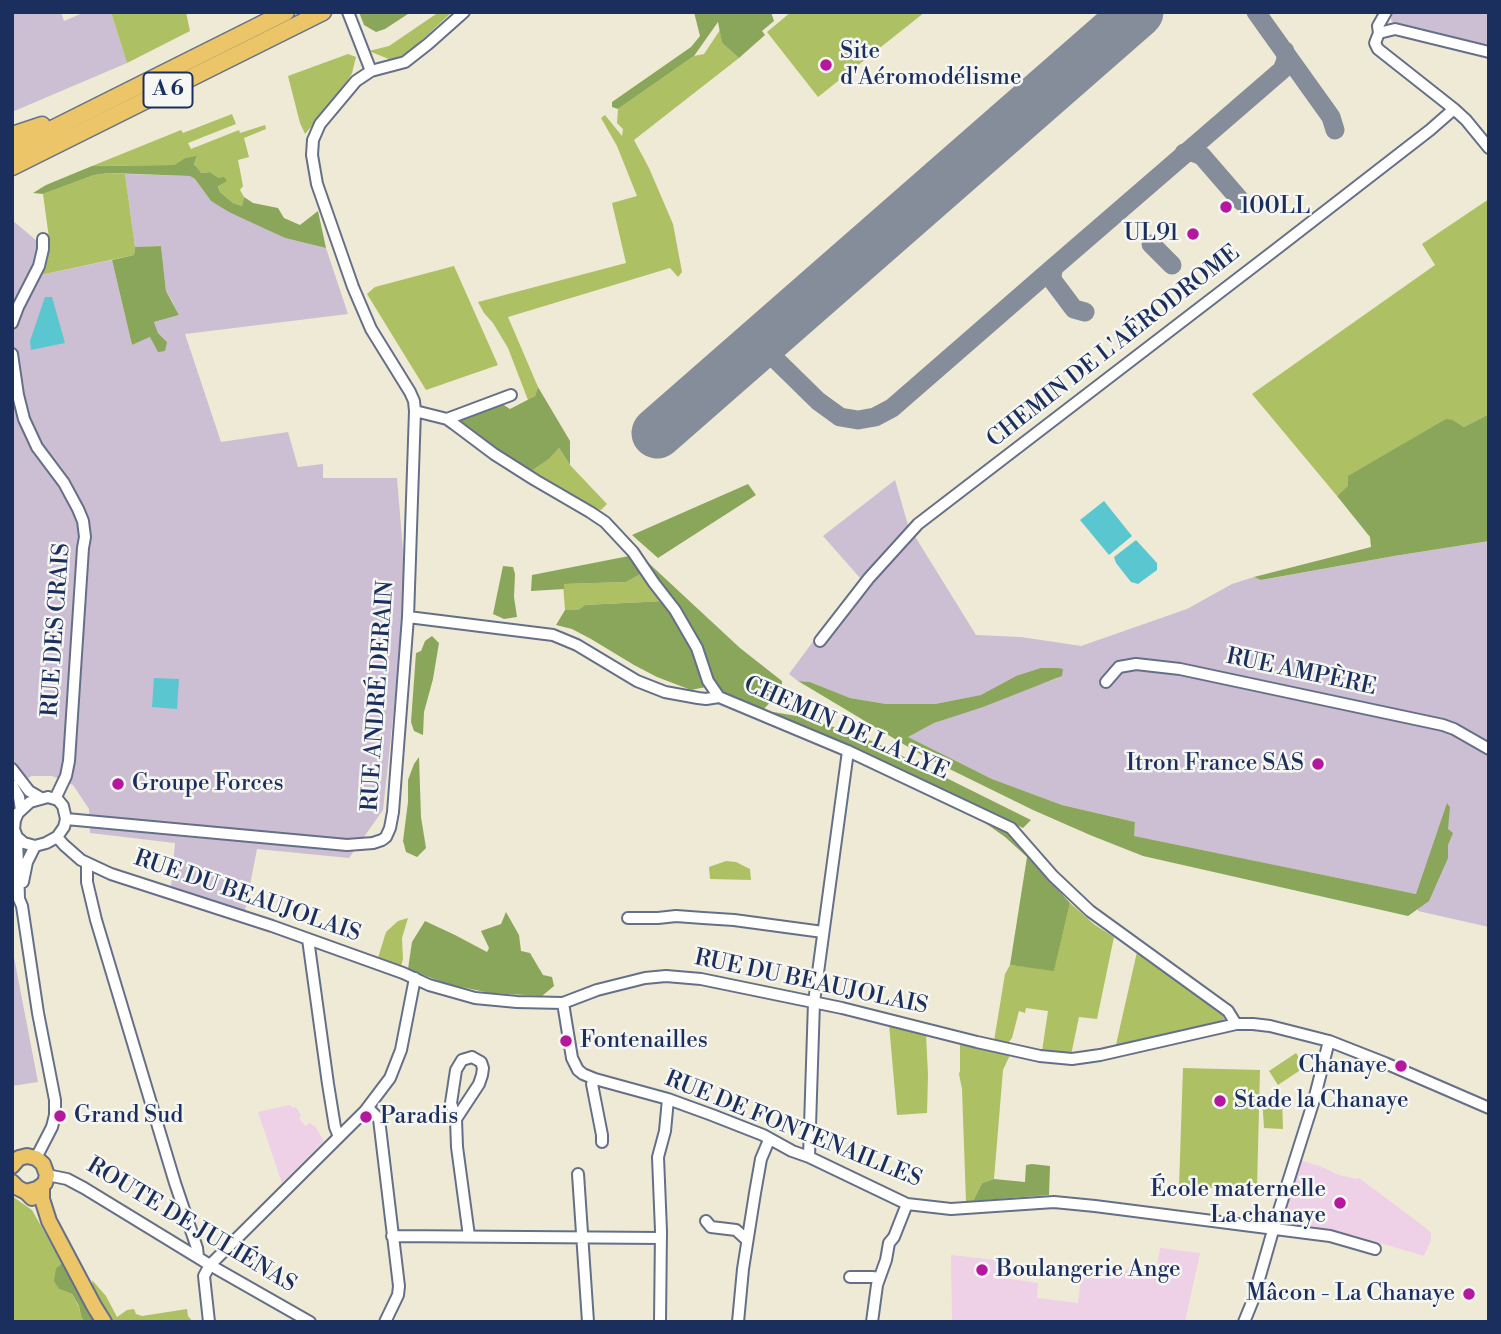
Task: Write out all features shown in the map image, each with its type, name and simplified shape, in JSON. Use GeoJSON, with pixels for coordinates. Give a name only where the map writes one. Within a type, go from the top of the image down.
{"type":"FeatureCollection","features":[{"type":"Feature","properties":{"kind":"highway","name":"A 6"},"geometry":{"type":"LineString","coordinates":[[12,149],[286,12]]}},
{"type":"Feature","properties":{"kind":"highway","name":"A 6"},"geometry":{"type":"LineString","coordinates":[[12,167],[323,12]]}},
{"type":"Feature","properties":{"kind":"highway"},"geometry":{"type":"LineString","coordinates":[[12,135],[85,113]]}},
{"type":"Feature","properties":{"kind":"main road"},"geometry":{"type":"LineString","coordinates":[[15,1160],[31,1156],[43,1164],[45,1180],[42,1199],[50,1221],[104,1322]]}},
{"type":"Feature","properties":{"kind":"main road"},"geometry":{"type":"LineString","coordinates":[[26,1192],[34,1191],[45,1180]]}},
{"type":"Feature","properties":{"kind":"main road"},"geometry":{"type":"LineString","coordinates":[[12,1182],[26,1192],[50,1221]]}},
{"type":"Feature","properties":{"kind":"street"},"geometry":{"type":"LineString","coordinates":[[415,411],[410,392],[371,329],[352,287],[317,184],[312,155],[313,140],[320,124],[356,80],[371,71],[405,62],[464,12]]}},
{"type":"Feature","properties":{"kind":"street"},"geometry":{"type":"LineString","coordinates":[[1386,12],[1377,26],[1379,33],[1375,43],[1378,49],[1454,109],[1489,148]]}},
{"type":"Feature","properties":{"kind":"street"},"geometry":{"type":"LineString","coordinates":[[350,18],[371,71]]}},
{"type":"Feature","properties":{"kind":"street"},"geometry":{"type":"LineString","coordinates":[[1379,33],[1395,29],[1489,52]]}},
{"type":"Feature","properties":{"kind":"street","name":"CHEMIN DE L'AÉRODROME"},"geometry":{"type":"LineString","coordinates":[[820,640],[869,578],[918,524],[1454,109]]}},
{"type":"Feature","properties":{"kind":"street"},"geometry":{"type":"LineString","coordinates":[[12,323],[39,265],[43,239]]}},
{"type":"Feature","properties":{"kind":"street","name":"RUE DES CRAIS"},"geometry":{"type":"LineString","coordinates":[[12,354],[24,419],[37,447],[64,483],[79,509],[85,537],[69,761],[55,799]]}},
{"type":"Feature","properties":{"kind":"street"},"geometry":{"type":"LineString","coordinates":[[447,419],[511,395]]}},
{"type":"Feature","properties":{"kind":"street","name":"CHEMIN DE LA LYE"},"geometry":{"type":"LineString","coordinates":[[415,411],[447,419],[494,454],[590,512],[616,533],[675,610],[697,648],[708,681],[719,697],[848,751],[1012,828],[1053,876],[1082,904],[1228,1010],[1236,1024]]}},
{"type":"Feature","properties":{"kind":"street","name":"RUE ANDRÉ DERAIN"},"geometry":{"type":"LineString","coordinates":[[71,819],[346,845],[382,841],[386,837],[393,812],[408,617],[415,411]]}},
{"type":"Feature","properties":{"kind":"street"},"geometry":{"type":"LineString","coordinates":[[408,617],[553,635],[577,645],[637,681],[665,692],[706,699],[719,697]]}},
{"type":"Feature","properties":{"kind":"street","name":"RUE AMPÈRE"},"geometry":{"type":"LineString","coordinates":[[1106,682],[1119,667],[1136,664],[1180,669],[1443,725],[1489,749]]}},
{"type":"Feature","properties":{"kind":"street"},"geometry":{"type":"LineString","coordinates":[[808,1157],[814,1002],[848,751]]}},
{"type":"Feature","properties":{"kind":"street"},"geometry":{"type":"LineString","coordinates":[[12,769],[29,791],[41,798]]}},
{"type":"Feature","properties":{"kind":"street"},"geometry":{"type":"LineString","coordinates":[[12,785],[19,797],[14,829],[17,837],[18,887],[55,1105],[52,1127],[36,1158]]}},
{"type":"Feature","properties":{"kind":"street"},"geometry":{"type":"LineString","coordinates":[[16,816],[30,802],[41,798],[55,799],[71,819],[57,836],[46,844],[35,846],[24,843],[17,837]]}},
{"type":"Feature","properties":{"kind":"street","name":"RUE DU BEAUJOLAIS"},"geometry":{"type":"LineString","coordinates":[[57,836],[69,851],[87,864],[137,883],[272,926],[429,985],[475,998],[517,1003],[562,1003],[597,990],[645,978],[666,976],[701,979],[750,987],[1040,1056],[1072,1059],[1236,1024],[1270,1026],[1329,1041],[1489,1108]]}},
{"type":"Feature","properties":{"kind":"street"},"geometry":{"type":"LineString","coordinates":[[22,906],[25,869],[35,846]]}},
{"type":"Feature","properties":{"kind":"street"},"geometry":{"type":"LineString","coordinates":[[87,864],[87,882],[96,920],[198,1257]]}},
{"type":"Feature","properties":{"kind":"street"},"geometry":{"type":"LineString","coordinates":[[628,918],[713,918],[823,932]]}},
{"type":"Feature","properties":{"kind":"street"},"geometry":{"type":"LineString","coordinates":[[308,939],[328,1084],[339,1137]]}},
{"type":"Feature","properties":{"kind":"street"},"geometry":{"type":"LineString","coordinates":[[209,1322],[204,1276],[210,1265],[368,1108],[390,1078],[401,1050],[415,978]]}},
{"type":"Feature","properties":{"kind":"street","name":"RUE DE FONTENAILLES"},"geometry":{"type":"LineString","coordinates":[[562,1003],[572,1058],[583,1074],[712,1115],[907,1203],[950,1209],[1054,1202],[1096,1206],[1330,1236],[1375,1249]]}},
{"type":"Feature","properties":{"kind":"street"},"geometry":{"type":"LineString","coordinates":[[1244,1322],[1314,1100],[1329,1041]]}},
{"type":"Feature","properties":{"kind":"street"},"geometry":{"type":"LineString","coordinates":[[456,1119],[482,1075],[481,1062],[472,1057],[462,1060],[456,1070],[451,1103],[456,1119],[469,1236]]}},
{"type":"Feature","properties":{"kind":"street"},"geometry":{"type":"LineString","coordinates":[[595,1079],[589,1097],[602,1142]]}},
{"type":"Feature","properties":{"kind":"street"},"geometry":{"type":"LineString","coordinates":[[660,1322],[658,1157],[665,1131],[668,1099]]}},
{"type":"Feature","properties":{"kind":"street"},"geometry":{"type":"LineString","coordinates":[[368,1108],[379,1119],[399,1286],[398,1295],[385,1322]]}},
{"type":"Feature","properties":{"kind":"street"},"geometry":{"type":"LineString","coordinates":[[738,1322],[747,1240],[761,1159],[769,1140]]}},
{"type":"Feature","properties":{"kind":"street"},"geometry":{"type":"LineString","coordinates":[[578,1174],[588,1322]]}},
{"type":"Feature","properties":{"kind":"street","name":"ROUTE DE JULIÉNAS"},"geometry":{"type":"LineString","coordinates":[[45,1180],[63,1178],[77,1184],[310,1322]]}},
{"type":"Feature","properties":{"kind":"street"},"geometry":{"type":"LineString","coordinates":[[872,1322],[888,1243],[894,1237],[907,1203]]}},
{"type":"Feature","properties":{"kind":"street"},"geometry":{"type":"LineString","coordinates":[[706,1221],[711,1227],[736,1230],[747,1240]]}},
{"type":"Feature","properties":{"kind":"street"},"geometry":{"type":"LineString","coordinates":[[393,1236],[661,1238]]}},
{"type":"Feature","properties":{"kind":"street"},"geometry":{"type":"LineString","coordinates":[[859,1264],[856,1277],[879,1278]]}},
{"type":"Feature","properties":{"kind":"shaded area"},"geometry":{"type":"Polygon","coordinates":[[[12,12],[61,12],[64,21],[85,12],[111,12],[127,63],[12,112],[12,12]]]}},
{"type":"Feature","properties":{"kind":"shaded area"},"geometry":{"type":"Polygon","coordinates":[[[1392,12],[1489,12],[1489,46],[1395,24],[1391,20],[1392,12]]]}},
{"type":"Feature","properties":{"kind":"shaded area"},"geometry":{"type":"Polygon","coordinates":[[[125,174],[190,176],[211,201],[285,238],[326,248],[348,314],[185,334],[221,442],[288,432],[298,467],[323,464],[323,478],[397,478],[404,563],[404,616],[383,810],[349,858],[257,849],[245,911],[171,887],[175,843],[90,833],[89,809],[73,785],[52,776],[32,776],[12,786],[12,220],[37,241],[40,275],[112,260],[132,345],[150,337],[167,342],[158,333],[154,322],[179,315],[166,291],[161,246],[135,247],[125,174]]]}},
{"type":"Feature","properties":{"kind":"shaded area"},"geometry":{"type":"Polygon","coordinates":[[[895,480],[908,525],[976,635],[1021,637],[1081,646],[1187,609],[1232,584],[1254,577],[1262,580],[1489,541],[1489,927],[1418,911],[1416,894],[1133,836],[1135,822],[1062,805],[992,779],[907,737],[934,723],[1058,678],[1016,676],[982,695],[935,704],[886,704],[850,698],[810,682],[798,681],[789,674],[860,578],[823,536],[895,480]]]}},
{"type":"Feature","properties":{"kind":"shaded area"},"geometry":{"type":"Polygon","coordinates":[[[12,947],[38,1082],[12,1086],[12,947]]]}},
{"type":"Feature","properties":{"kind":"shaded area"},"geometry":{"type":"Polygon","coordinates":[[[290,1105],[296,1107],[305,1126],[310,1123],[314,1125],[324,1141],[282,1183],[258,1112],[290,1105]]]}},
{"type":"Feature","properties":{"kind":"shaded area","name":"École maternelle La chanaye"},"geometry":{"type":"Polygon","coordinates":[[[1300,1160],[1339,1175],[1359,1178],[1426,1228],[1431,1233],[1431,1240],[1424,1256],[1353,1235],[1283,1225],[1280,1222],[1300,1160]]]}},
{"type":"Feature","properties":{"kind":"shaded area"},"geometry":{"type":"Polygon","coordinates":[[[1160,1248],[1200,1253],[1185,1322],[952,1322],[951,1255],[1005,1261],[1004,1278],[1038,1283],[1037,1298],[1078,1303],[1082,1270],[1120,1274],[1133,1266],[1157,1269],[1160,1248]]]}},
{"type":"Feature","properties":{"kind":"green space"},"geometry":{"type":"Polygon","coordinates":[[[111,12],[186,12],[190,31],[127,63],[111,12]]]}},
{"type":"Feature","properties":{"kind":"green space"},"geometry":{"type":"Polygon","coordinates":[[[359,12],[411,12],[376,32],[364,25],[359,12]]]}},
{"type":"Feature","properties":{"kind":"green space"},"geometry":{"type":"Polygon","coordinates":[[[439,12],[452,12],[408,53],[391,60],[369,51],[389,46],[439,12]]]}},
{"type":"Feature","properties":{"kind":"green space"},"geometry":{"type":"Polygon","coordinates":[[[694,12],[771,12],[774,21],[762,31],[765,35],[739,58],[722,43],[718,22],[694,56],[618,109],[612,107],[612,102],[691,47],[700,36],[694,12]]]}},
{"type":"Feature","properties":{"kind":"green space","name":"Site d'Aéromodélisme"},"geometry":{"type":"Polygon","coordinates":[[[791,12],[925,12],[818,97],[767,32],[791,12]]]}},
{"type":"Feature","properties":{"kind":"green space"},"geometry":{"type":"Polygon","coordinates":[[[720,30],[722,43],[739,58],[634,140],[673,224],[682,272],[678,277],[670,268],[508,317],[538,387],[535,396],[528,400],[508,348],[478,302],[626,263],[612,203],[637,196],[617,146],[601,118],[605,115],[622,136],[623,129],[617,123],[618,109],[694,56],[704,54],[720,30]]]}},
{"type":"Feature","properties":{"kind":"green space"},"geometry":{"type":"Polygon","coordinates":[[[348,54],[356,57],[352,73],[341,91],[305,134],[288,76],[348,54]]]}},
{"type":"Feature","properties":{"kind":"green space"},"geometry":{"type":"Polygon","coordinates":[[[232,114],[236,124],[188,143],[191,149],[239,130],[240,133],[265,125],[266,129],[244,138],[249,157],[238,160],[243,186],[240,190],[244,197],[242,206],[233,203],[220,192],[219,178],[210,172],[201,173],[196,168],[194,163],[197,157],[185,158],[174,165],[92,166],[181,130],[183,133],[232,114]]]}},
{"type":"Feature","properties":{"kind":"green space"},"geometry":{"type":"Polygon","coordinates":[[[197,156],[194,164],[201,173],[210,172],[219,178],[224,177],[227,181],[218,186],[220,192],[233,203],[242,206],[244,197],[253,203],[278,208],[284,218],[300,225],[318,211],[326,248],[285,238],[229,212],[211,201],[190,176],[109,173],[94,175],[43,194],[33,193],[92,166],[174,165],[185,158],[197,156]]]}},
{"type":"Feature","properties":{"kind":"green space"},"geometry":{"type":"Polygon","coordinates":[[[125,174],[134,255],[40,275],[49,238],[43,194],[94,175],[125,174]]]}},
{"type":"Feature","properties":{"kind":"green space"},"geometry":{"type":"Polygon","coordinates":[[[1489,199],[1489,414],[1464,427],[1453,420],[1337,496],[1252,394],[1435,265],[1422,244],[1489,199]]]}},
{"type":"Feature","properties":{"kind":"green space"},"geometry":{"type":"Polygon","coordinates":[[[161,246],[166,291],[179,315],[154,322],[158,333],[167,342],[165,351],[158,352],[150,337],[132,345],[112,260],[134,255],[135,247],[161,246]]]}},
{"type":"Feature","properties":{"kind":"green space"},"geometry":{"type":"Polygon","coordinates":[[[454,266],[498,365],[426,390],[367,294],[375,287],[454,266]]]}},
{"type":"Feature","properties":{"kind":"green space"},"geometry":{"type":"Polygon","coordinates":[[[538,387],[570,441],[570,465],[559,448],[530,472],[457,420],[499,402],[510,409],[535,396],[538,387]]]}},
{"type":"Feature","properties":{"kind":"green space"},"geometry":{"type":"Polygon","coordinates":[[[1489,414],[1489,541],[1261,580],[1254,577],[1371,547],[1370,537],[1337,496],[1348,486],[1348,476],[1446,419],[1464,427],[1489,414]]]}},
{"type":"Feature","properties":{"kind":"green space"},"geometry":{"type":"Polygon","coordinates":[[[559,448],[570,465],[607,504],[601,510],[591,508],[530,472],[559,448]]]}},
{"type":"Feature","properties":{"kind":"green space"},"geometry":{"type":"Polygon","coordinates":[[[748,484],[756,495],[658,558],[632,535],[748,484]]]}},
{"type":"Feature","properties":{"kind":"green space"},"geometry":{"type":"Polygon","coordinates":[[[629,556],[641,574],[626,582],[564,584],[564,589],[531,591],[532,575],[629,556]]]}},
{"type":"Feature","properties":{"kind":"green space"},"geometry":{"type":"Polygon","coordinates":[[[641,556],[740,648],[782,681],[782,687],[763,710],[721,692],[641,556]]]}},
{"type":"Feature","properties":{"kind":"green space"},"geometry":{"type":"Polygon","coordinates":[[[503,566],[513,567],[515,574],[517,617],[504,619],[493,614],[503,566]]]}},
{"type":"Feature","properties":{"kind":"green space"},"geometry":{"type":"Polygon","coordinates":[[[641,574],[664,601],[585,605],[578,610],[565,610],[563,584],[626,582],[641,574]]]}},
{"type":"Feature","properties":{"kind":"green space"},"geometry":{"type":"Polygon","coordinates":[[[664,601],[683,632],[706,687],[691,690],[657,677],[572,629],[556,625],[565,610],[578,610],[585,605],[664,601]]]}},
{"type":"Feature","properties":{"kind":"green space"},"geometry":{"type":"Polygon","coordinates":[[[432,636],[439,643],[424,712],[423,735],[414,731],[411,722],[416,653],[421,651],[425,641],[432,636]]]}},
{"type":"Feature","properties":{"kind":"green space"},"geometry":{"type":"Polygon","coordinates":[[[1041,668],[1063,669],[1062,676],[934,723],[908,737],[992,779],[1062,805],[1135,822],[1134,836],[1416,894],[1447,803],[1450,807],[1448,829],[1453,833],[1448,845],[1448,858],[1429,901],[1408,916],[1143,856],[1033,810],[925,757],[798,681],[810,682],[850,698],[886,704],[935,704],[981,695],[1016,676],[1041,668]]]}},
{"type":"Feature","properties":{"kind":"green space"},"geometry":{"type":"Polygon","coordinates":[[[773,712],[809,718],[872,741],[1031,820],[1023,828],[773,712]]]}},
{"type":"Feature","properties":{"kind":"green space"},"geometry":{"type":"Polygon","coordinates":[[[419,757],[421,817],[426,848],[417,857],[406,852],[403,841],[408,780],[419,757]]]}},
{"type":"Feature","properties":{"kind":"green space"},"geometry":{"type":"Polygon","coordinates":[[[974,815],[1009,832],[1070,903],[1054,971],[1010,965],[1027,857],[974,815]]]}},
{"type":"Feature","properties":{"kind":"green space"},"geometry":{"type":"Polygon","coordinates":[[[726,861],[736,862],[750,869],[751,880],[710,879],[709,867],[726,861]]]}},
{"type":"Feature","properties":{"kind":"green space"},"geometry":{"type":"Polygon","coordinates":[[[1070,903],[1095,925],[1114,937],[1097,1019],[1079,1017],[1071,1055],[1042,1051],[1048,1011],[1026,1008],[1025,1013],[1019,1011],[1012,1038],[1008,1043],[994,1041],[1005,974],[1010,965],[1054,970],[1070,903]]]}},
{"type":"Feature","properties":{"kind":"green space"},"geometry":{"type":"Polygon","coordinates":[[[506,912],[519,935],[521,951],[530,953],[543,975],[552,977],[554,986],[542,996],[490,993],[447,984],[408,969],[412,942],[425,921],[487,952],[489,948],[481,931],[501,924],[506,912]]]}},
{"type":"Feature","properties":{"kind":"green space"},"geometry":{"type":"Polygon","coordinates":[[[408,918],[402,938],[401,966],[378,958],[386,932],[398,921],[408,918]]]}},
{"type":"Feature","properties":{"kind":"green space"},"geometry":{"type":"Polygon","coordinates":[[[1137,952],[1223,1015],[1224,1019],[1219,1024],[1115,1049],[1137,952]]]}},
{"type":"Feature","properties":{"kind":"green space"},"geometry":{"type":"Polygon","coordinates":[[[889,1024],[926,1034],[927,1113],[897,1115],[889,1024]]]}},
{"type":"Feature","properties":{"kind":"green space"},"geometry":{"type":"Polygon","coordinates":[[[960,1042],[1010,1055],[1003,1070],[994,1179],[982,1183],[973,1201],[966,1202],[962,1089],[959,1074],[960,1042]]]}},
{"type":"Feature","properties":{"kind":"green space"},"geometry":{"type":"Polygon","coordinates":[[[1296,1053],[1305,1067],[1278,1085],[1269,1071],[1296,1053]]]}},
{"type":"Feature","properties":{"kind":"green space","name":"Stade la Chanaye"},"geometry":{"type":"Polygon","coordinates":[[[1183,1068],[1260,1070],[1257,1189],[1179,1187],[1183,1068]]]}},
{"type":"Feature","properties":{"kind":"green space"},"geometry":{"type":"Polygon","coordinates":[[[1262,1097],[1282,1097],[1283,1129],[1264,1128],[1262,1097]]]}},
{"type":"Feature","properties":{"kind":"green space"},"geometry":{"type":"Polygon","coordinates":[[[1026,1165],[1050,1166],[1049,1195],[973,1201],[982,1183],[994,1179],[1025,1182],[1026,1165]]]}},
{"type":"Feature","properties":{"kind":"green space"},"geometry":{"type":"Polygon","coordinates":[[[12,1196],[32,1210],[62,1263],[56,1268],[59,1289],[72,1294],[84,1322],[12,1322],[12,1196]]]}},
{"type":"Feature","properties":{"kind":"green space"},"geometry":{"type":"Polygon","coordinates":[[[62,1263],[96,1322],[84,1322],[72,1294],[59,1289],[54,1281],[56,1268],[62,1263]]]}},
{"type":"Feature","properties":{"kind":"green space"},"geometry":{"type":"Polygon","coordinates":[[[92,1280],[106,1296],[117,1317],[134,1309],[136,1314],[142,1316],[187,1309],[193,1322],[113,1322],[94,1296],[92,1280]]]}},
{"type":"Feature","properties":{"kind":"water"},"geometry":{"type":"Polygon","coordinates":[[[45,297],[52,297],[65,343],[31,350],[30,341],[45,297]]]}},
{"type":"Feature","properties":{"kind":"water"},"geometry":{"type":"Polygon","coordinates":[[[1104,501],[1132,536],[1109,555],[1080,520],[1104,501]]]}},
{"type":"Feature","properties":{"kind":"water"},"geometry":{"type":"Polygon","coordinates":[[[1136,540],[1157,563],[1157,570],[1138,584],[1131,582],[1114,557],[1136,540]]]}},
{"type":"Feature","properties":{"kind":"water"},"geometry":{"type":"Polygon","coordinates":[[[154,678],[179,679],[177,709],[152,707],[154,678]]]}},
{"type":"Feature","properties":{"kind":"taxiway"},"geometry":{"type":"LineString","coordinates":[[1256,12],[1331,117],[1335,130]]}},
{"type":"Feature","properties":{"kind":"taxiway"},"geometry":{"type":"LineString","coordinates":[[1085,312],[1074,309],[1053,281],[1054,267],[1282,70],[1286,60],[1285,51]]}},
{"type":"Feature","properties":{"kind":"taxiway"},"geometry":{"type":"LineString","coordinates":[[1184,153],[1192,152],[1202,156],[1241,201]]}},
{"type":"Feature","properties":{"kind":"taxiway"},"geometry":{"type":"LineString","coordinates":[[1151,244],[1172,265]]}},
{"type":"Feature","properties":{"kind":"taxiway"},"geometry":{"type":"LineString","coordinates":[[749,352],[755,350],[769,353],[818,401],[840,417],[858,420],[875,417],[892,408],[1054,267]]}},
{"type":"Feature","properties":{"kind":"taxiway"},"geometry":{"type":"LineString","coordinates":[[772,331],[770,347],[775,359]]}},
{"type":"Feature","properties":{"kind":"runway"},"geometry":{"type":"LineString","coordinates":[[657,433],[1138,12]]}},
{"type":"Feature","properties":{"kind":"place","name":"Site d'Aéromodélisme"},"geometry":{"type":"Point","coordinates":[826,65]}},
{"type":"Feature","properties":{"kind":"place","name":"100LL"},"geometry":{"type":"Point","coordinates":[1226,207]}},
{"type":"Feature","properties":{"kind":"place","name":"UL91"},"geometry":{"type":"Point","coordinates":[1193,234]}},
{"type":"Feature","properties":{"kind":"place","name":"Itron France SAS"},"geometry":{"type":"Point","coordinates":[1318,764]}},
{"type":"Feature","properties":{"kind":"place","name":"Groupe Forces"},"geometry":{"type":"Point","coordinates":[118,784]}},
{"type":"Feature","properties":{"kind":"place","name":"Fontenailles"},"geometry":{"type":"Point","coordinates":[566,1041]}},
{"type":"Feature","properties":{"kind":"place","name":"Chanaye"},"geometry":{"type":"Point","coordinates":[1401,1066]}},
{"type":"Feature","properties":{"kind":"place","name":"Stade la Chanaye"},"geometry":{"type":"Point","coordinates":[1220,1101]}},
{"type":"Feature","properties":{"kind":"place","name":"Grand Sud"},"geometry":{"type":"Point","coordinates":[60,1116]}},
{"type":"Feature","properties":{"kind":"place","name":"Paradis"},"geometry":{"type":"Point","coordinates":[366,1117]}},
{"type":"Feature","properties":{"kind":"place","name":"École maternelle La chanaye"},"geometry":{"type":"Point","coordinates":[1340,1203]}},
{"type":"Feature","properties":{"kind":"place","name":"Boulangerie Ange"},"geometry":{"type":"Point","coordinates":[982,1270]}},
{"type":"Feature","properties":{"kind":"place","name":"Mâcon - La Chanaye"},"geometry":{"type":"Point","coordinates":[1469,1294]}}]}
